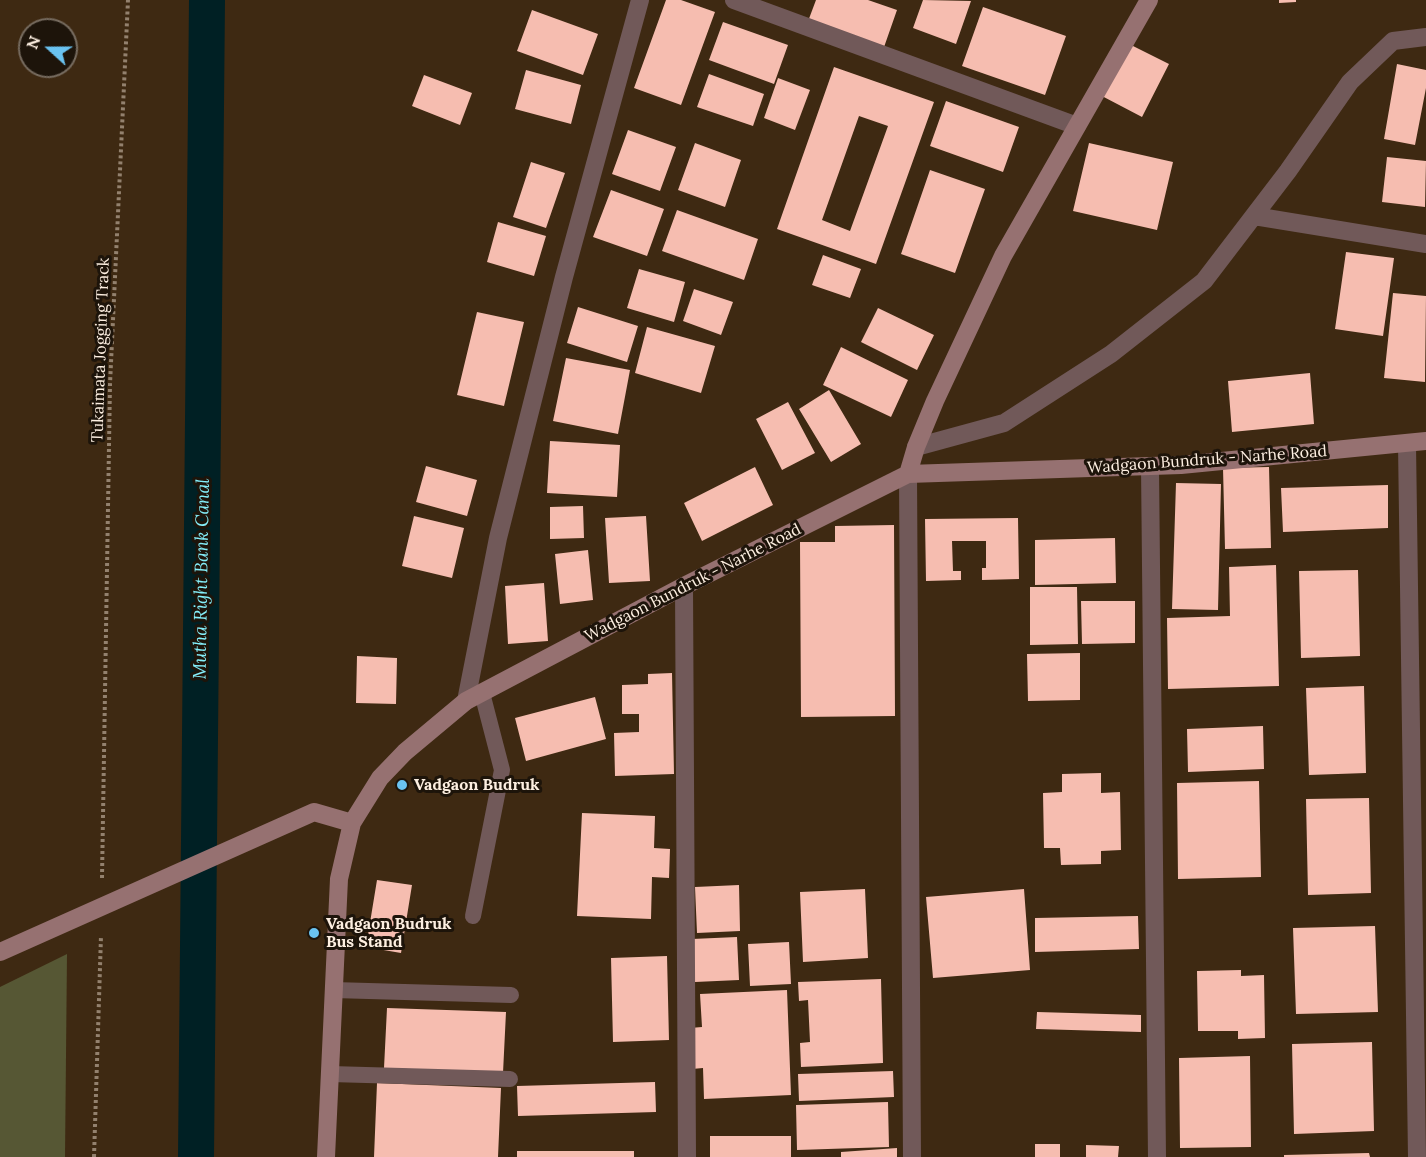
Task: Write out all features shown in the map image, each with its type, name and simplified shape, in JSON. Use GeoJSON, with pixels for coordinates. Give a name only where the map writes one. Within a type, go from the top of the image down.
{"type":"FeatureCollection","features":[{"type":"Feature","properties":{"kind":"street"},"geometry":{"type":"LineString","coordinates":[[474,697],[498,538],[564,277],[640,0]]}},
{"type":"Feature","properties":{"kind":"street"},"geometry":{"type":"LineString","coordinates":[[735,0],[1077,126]]}},
{"type":"Feature","properties":{"kind":"street"},"geometry":{"type":"LineString","coordinates":[[912,1157],[908,474],[935,400],[1003,256],[1149,0]]}},
{"type":"Feature","properties":{"kind":"street"},"geometry":{"type":"LineString","coordinates":[[916,447],[1004,423],[1111,354],[1204,281],[1288,171],[1350,82],[1393,41],[1426,37]]}},
{"type":"Feature","properties":{"kind":"street"},"geometry":{"type":"LineString","coordinates":[[1254,216],[1426,244]]}},
{"type":"Feature","properties":{"kind":"street","name":"Wadgaon Bundruk - Narhe Road"},"geometry":{"type":"LineString","coordinates":[[326,1157],[339,879],[352,823],[380,778],[405,752],[474,697],[684,586],[908,474],[1150,467],[1426,441]]}},
{"type":"Feature","properties":{"kind":"street"},"geometry":{"type":"LineString","coordinates":[[1407,444],[1417,1157]]}},
{"type":"Feature","properties":{"kind":"street"},"geometry":{"type":"LineString","coordinates":[[1150,467],[1157,1157]]}},
{"type":"Feature","properties":{"kind":"street"},"geometry":{"type":"LineString","coordinates":[[684,586],[687,1157]]}},
{"type":"Feature","properties":{"kind":"street"},"geometry":{"type":"LineString","coordinates":[[0,952],[314,812],[352,823]]}},
{"type":"Feature","properties":{"kind":"lane"},"geometry":{"type":"LineString","coordinates":[[473,916],[502,770],[474,697]]}},
{"type":"Feature","properties":{"kind":"lane"},"geometry":{"type":"LineString","coordinates":[[333,990],[510,995]]}},
{"type":"Feature","properties":{"kind":"lane"},"geometry":{"type":"LineString","coordinates":[[330,1074],[510,1078]]}},
{"type":"Feature","properties":{"kind":"path","name":"Tukaimata Jogging Track"},"geometry":{"type":"LineString","coordinates":[[105,700],[110,384],[128,0]]}},
{"type":"Feature","properties":{"kind":"path"},"geometry":{"type":"LineString","coordinates":[[94,1157],[97,1072]]}},
{"type":"Feature","properties":{"kind":"green space"},"geometry":{"type":"Polygon","coordinates":[[[67,954],[65,1157],[0,1157],[0,987],[67,954]]]}},
{"type":"Feature","properties":{"kind":"building"},"geometry":{"type":"Polygon","coordinates":[[[666,0],[681,0],[715,12],[681,105],[634,88],[666,0]]]}},
{"type":"Feature","properties":{"kind":"building"},"geometry":{"type":"Polygon","coordinates":[[[816,0],[868,0],[897,10],[883,50],[807,24],[816,0]]]}},
{"type":"Feature","properties":{"kind":"building"},"geometry":{"type":"Polygon","coordinates":[[[923,0],[971,1],[956,44],[913,28],[923,0]]]}},
{"type":"Feature","properties":{"kind":"building"},"geometry":{"type":"Polygon","coordinates":[[[1279,0],[1296,0],[1296,2],[1279,3],[1279,0]]]}},
{"type":"Feature","properties":{"kind":"building"},"geometry":{"type":"Polygon","coordinates":[[[983,7],[1066,36],[1045,95],[962,66],[983,7]]]}},
{"type":"Feature","properties":{"kind":"building"},"geometry":{"type":"Polygon","coordinates":[[[532,10],[598,34],[583,75],[517,51],[532,10]]]}},
{"type":"Feature","properties":{"kind":"building"},"geometry":{"type":"Polygon","coordinates":[[[723,22],[788,45],[774,84],[709,60],[723,22]]]}},
{"type":"Feature","properties":{"kind":"building"},"geometry":{"type":"Polygon","coordinates":[[[1127,43],[1169,64],[1142,117],[1100,95],[1127,43]]]}},
{"type":"Feature","properties":{"kind":"building"},"geometry":{"type":"Polygon","coordinates":[[[1397,64],[1426,70],[1426,88],[1415,145],[1384,139],[1397,64]]]}},
{"type":"Feature","properties":{"kind":"building"},"geometry":{"type":"Polygon","coordinates":[[[834,67],[934,102],[876,264],[777,229],[834,67]],[[859,116],[822,220],[850,231],[888,126],[859,116]]]}},
{"type":"Feature","properties":{"kind":"building"},"geometry":{"type":"Polygon","coordinates":[[[526,70],[581,85],[571,124],[515,109],[526,70]]]}},
{"type":"Feature","properties":{"kind":"building"},"geometry":{"type":"Polygon","coordinates":[[[709,74],[764,94],[753,126],[697,107],[709,74]]]}},
{"type":"Feature","properties":{"kind":"building"},"geometry":{"type":"Polygon","coordinates":[[[424,75],[472,93],[460,125],[412,106],[424,75]]]}},
{"type":"Feature","properties":{"kind":"building"},"geometry":{"type":"Polygon","coordinates":[[[778,78],[810,90],[795,130],[764,118],[778,78]]]}},
{"type":"Feature","properties":{"kind":"building"},"geometry":{"type":"Polygon","coordinates":[[[946,101],[1019,127],[1003,172],[930,146],[946,101]]]}},
{"type":"Feature","properties":{"kind":"building"},"geometry":{"type":"Polygon","coordinates":[[[628,130],[676,147],[660,191],[612,174],[628,130]]]}},
{"type":"Feature","properties":{"kind":"building"},"geometry":{"type":"Polygon","coordinates":[[[695,143],[741,160],[725,207],[678,190],[695,143]]]}},
{"type":"Feature","properties":{"kind":"building"},"geometry":{"type":"Polygon","coordinates":[[[1089,143],[1173,162],[1157,230],[1073,211],[1089,143]]]}},
{"type":"Feature","properties":{"kind":"building"},"geometry":{"type":"Polygon","coordinates":[[[1387,157],[1426,161],[1425,207],[1382,202],[1387,157]]]}},
{"type":"Feature","properties":{"kind":"building"},"geometry":{"type":"Polygon","coordinates":[[[531,162],[565,173],[546,228],[513,217],[531,162]]]}},
{"type":"Feature","properties":{"kind":"building"},"geometry":{"type":"Polygon","coordinates":[[[930,170],[985,189],[955,273],[901,254],[930,170]]]}},
{"type":"Feature","properties":{"kind":"building"},"geometry":{"type":"Polygon","coordinates":[[[611,190],[664,209],[647,256],[593,237],[611,190]]]}},
{"type":"Feature","properties":{"kind":"building"},"geometry":{"type":"Polygon","coordinates":[[[677,210],[758,239],[744,280],[662,251],[677,210]]]}},
{"type":"Feature","properties":{"kind":"building"},"geometry":{"type":"Polygon","coordinates":[[[498,222],[546,236],[534,276],[487,262],[498,222]]]}},
{"type":"Feature","properties":{"kind":"building"},"geometry":{"type":"Polygon","coordinates":[[[1346,252],[1394,258],[1383,336],[1335,329],[1346,252]]]}},
{"type":"Feature","properties":{"kind":"building"},"geometry":{"type":"Polygon","coordinates":[[[823,255],[861,269],[850,298],[812,285],[823,255]]]}},
{"type":"Feature","properties":{"kind":"building"},"geometry":{"type":"Polygon","coordinates":[[[639,269],[685,282],[674,322],[627,308],[639,269]]]}},
{"type":"Feature","properties":{"kind":"building"},"geometry":{"type":"Polygon","coordinates":[[[694,289],[733,302],[721,335],[683,321],[694,289]]]}},
{"type":"Feature","properties":{"kind":"building"},"geometry":{"type":"Polygon","coordinates":[[[1393,293],[1426,296],[1425,382],[1384,378],[1393,293]]]}},
{"type":"Feature","properties":{"kind":"building"},"geometry":{"type":"Polygon","coordinates":[[[578,307],[638,326],[627,362],[567,343],[578,307]]]}},
{"type":"Feature","properties":{"kind":"building"},"geometry":{"type":"Polygon","coordinates":[[[878,308],[934,335],[917,370],[861,342],[878,308]]]}},
{"type":"Feature","properties":{"kind":"building"},"geometry":{"type":"Polygon","coordinates":[[[477,312],[524,322],[504,406],[457,395],[477,312]]]}},
{"type":"Feature","properties":{"kind":"building"},"geometry":{"type":"Polygon","coordinates":[[[647,327],[715,346],[701,393],[635,373],[647,327]]]}},
{"type":"Feature","properties":{"kind":"building"},"geometry":{"type":"Polygon","coordinates":[[[841,347],[908,380],[891,417],[823,385],[841,347]]]}},
{"type":"Feature","properties":{"kind":"building"},"geometry":{"type":"Polygon","coordinates":[[[566,358],[630,370],[618,434],[553,421],[566,358]]]}},
{"type":"Feature","properties":{"kind":"building"},"geometry":{"type":"Polygon","coordinates":[[[1310,373],[1314,424],[1232,432],[1228,381],[1310,373]]]}},
{"type":"Feature","properties":{"kind":"building"},"geometry":{"type":"Polygon","coordinates":[[[829,390],[861,444],[831,462],[799,409],[829,390]]]}},
{"type":"Feature","properties":{"kind":"building"},"geometry":{"type":"Polygon","coordinates":[[[788,402],[815,453],[782,470],[756,419],[788,402]]]}},
{"type":"Feature","properties":{"kind":"building"},"geometry":{"type":"Polygon","coordinates":[[[550,441],[620,445],[617,497],[547,493],[550,441]]]}},
{"type":"Feature","properties":{"kind":"building"},"geometry":{"type":"Polygon","coordinates":[[[426,466],[477,480],[467,516],[416,502],[426,466]]]}},
{"type":"Feature","properties":{"kind":"building"},"geometry":{"type":"Polygon","coordinates":[[[755,467],[773,505],[702,541],[684,503],[755,467]]]}},
{"type":"Feature","properties":{"kind":"building"},"geometry":{"type":"Polygon","coordinates":[[[1269,467],[1271,548],[1225,549],[1223,468],[1269,467]]]}},
{"type":"Feature","properties":{"kind":"building"},"geometry":{"type":"Polygon","coordinates":[[[1176,483],[1221,484],[1218,610],[1172,609],[1176,483]]]}},
{"type":"Feature","properties":{"kind":"building"},"geometry":{"type":"Polygon","coordinates":[[[1388,485],[1388,528],[1283,532],[1281,488],[1388,485]]]}},
{"type":"Feature","properties":{"kind":"building"},"geometry":{"type":"Polygon","coordinates":[[[583,506],[584,538],[550,539],[550,507],[583,506]]]}},
{"type":"Feature","properties":{"kind":"building"},"geometry":{"type":"Polygon","coordinates":[[[414,516],[464,528],[452,578],[402,566],[414,516]]]}},
{"type":"Feature","properties":{"kind":"building"},"geometry":{"type":"Polygon","coordinates":[[[646,516],[650,581],[609,583],[605,518],[646,516]]]}},
{"type":"Feature","properties":{"kind":"building"},"geometry":{"type":"Polygon","coordinates":[[[1018,518],[1019,579],[982,580],[982,568],[986,568],[986,541],[952,541],[953,571],[961,571],[961,580],[926,581],[925,519],[1018,518]]]}},
{"type":"Feature","properties":{"kind":"building"},"geometry":{"type":"Polygon","coordinates":[[[894,525],[895,716],[801,717],[800,542],[835,542],[835,526],[894,525]]]}},
{"type":"Feature","properties":{"kind":"building"},"geometry":{"type":"Polygon","coordinates":[[[1115,538],[1116,583],[1035,585],[1035,540],[1115,538]]]}},
{"type":"Feature","properties":{"kind":"building"},"geometry":{"type":"Polygon","coordinates":[[[588,550],[593,600],[560,604],[555,554],[588,550]]]}},
{"type":"Feature","properties":{"kind":"building"},"geometry":{"type":"Polygon","coordinates":[[[1276,565],[1279,686],[1168,689],[1167,618],[1230,616],[1229,567],[1276,565]]]}},
{"type":"Feature","properties":{"kind":"building"},"geometry":{"type":"Polygon","coordinates":[[[1358,570],[1360,656],[1301,658],[1299,571],[1358,570]]]}},
{"type":"Feature","properties":{"kind":"building"},"geometry":{"type":"Polygon","coordinates":[[[544,583],[548,641],[508,644],[505,586],[544,583]]]}},
{"type":"Feature","properties":{"kind":"building"},"geometry":{"type":"Polygon","coordinates":[[[1030,587],[1077,587],[1078,644],[1030,645],[1030,587]]]}},
{"type":"Feature","properties":{"kind":"building"},"geometry":{"type":"Polygon","coordinates":[[[1081,601],[1135,601],[1135,643],[1082,644],[1081,601]]]}},
{"type":"Feature","properties":{"kind":"building"},"geometry":{"type":"Polygon","coordinates":[[[1080,653],[1080,700],[1028,701],[1027,654],[1080,653]]]}},
{"type":"Feature","properties":{"kind":"building"},"geometry":{"type":"Polygon","coordinates":[[[357,656],[397,658],[396,704],[356,703],[357,656]]]}},
{"type":"Feature","properties":{"kind":"building"},"geometry":{"type":"Polygon","coordinates":[[[672,673],[674,774],[615,776],[614,733],[639,732],[639,714],[622,714],[622,685],[648,684],[648,674],[672,673]]]}},
{"type":"Feature","properties":{"kind":"building"},"geometry":{"type":"Polygon","coordinates":[[[1364,686],[1366,773],[1309,775],[1306,688],[1364,686]]]}},
{"type":"Feature","properties":{"kind":"building"},"geometry":{"type":"Polygon","coordinates":[[[595,697],[606,739],[526,761],[515,718],[595,697]]]}},
{"type":"Feature","properties":{"kind":"building"},"geometry":{"type":"Polygon","coordinates":[[[1263,726],[1264,769],[1188,772],[1187,729],[1263,726]]]}},
{"type":"Feature","properties":{"kind":"building"},"geometry":{"type":"Polygon","coordinates":[[[1101,773],[1101,793],[1120,792],[1121,850],[1101,851],[1101,864],[1061,865],[1060,848],[1044,848],[1043,793],[1062,792],[1062,774],[1101,773]]]}},
{"type":"Feature","properties":{"kind":"building"},"geometry":{"type":"Polygon","coordinates":[[[1259,781],[1261,877],[1178,879],[1177,783],[1259,781]]]}},
{"type":"Feature","properties":{"kind":"building"},"geometry":{"type":"Polygon","coordinates":[[[1369,798],[1371,893],[1308,895],[1306,799],[1369,798]]]}},
{"type":"Feature","properties":{"kind":"building"},"geometry":{"type":"Polygon","coordinates":[[[582,813],[655,816],[654,848],[670,849],[669,878],[652,877],[651,919],[577,916],[582,813]]]}},
{"type":"Feature","properties":{"kind":"building"},"geometry":{"type":"Polygon","coordinates":[[[377,880],[412,885],[401,953],[366,947],[377,880]]]}},
{"type":"Feature","properties":{"kind":"building"},"geometry":{"type":"Polygon","coordinates":[[[739,885],[740,931],[697,933],[695,887],[739,885]]]}},
{"type":"Feature","properties":{"kind":"building"},"geometry":{"type":"Polygon","coordinates":[[[865,889],[868,958],[803,962],[800,892],[865,889]]]}},
{"type":"Feature","properties":{"kind":"building"},"geometry":{"type":"Polygon","coordinates":[[[1024,889],[1030,970],[933,978],[926,897],[1024,889]]]}},
{"type":"Feature","properties":{"kind":"building"},"geometry":{"type":"Polygon","coordinates":[[[1138,916],[1139,949],[1035,952],[1035,918],[1138,916]]]}},
{"type":"Feature","properties":{"kind":"building"},"geometry":{"type":"Polygon","coordinates":[[[1375,926],[1378,1012],[1296,1014],[1293,928],[1375,926]]]}},
{"type":"Feature","properties":{"kind":"building"},"geometry":{"type":"Polygon","coordinates":[[[737,937],[739,980],[695,982],[692,939],[737,937]]]}},
{"type":"Feature","properties":{"kind":"building"},"geometry":{"type":"Polygon","coordinates":[[[789,942],[791,984],[750,986],[748,944],[789,942]]]}},
{"type":"Feature","properties":{"kind":"building"},"geometry":{"type":"Polygon","coordinates":[[[667,956],[669,1040],[613,1042],[611,958],[667,956]]]}},
{"type":"Feature","properties":{"kind":"building"},"geometry":{"type":"Polygon","coordinates":[[[1241,970],[1241,976],[1264,975],[1265,1038],[1238,1039],[1238,1031],[1198,1031],[1197,971],[1241,970]]]}},
{"type":"Feature","properties":{"kind":"building"},"geometry":{"type":"Polygon","coordinates":[[[881,979],[883,1063],[801,1067],[800,1043],[810,1042],[808,1000],[799,1001],[798,982],[881,979]]]}},
{"type":"Feature","properties":{"kind":"building"},"geometry":{"type":"Polygon","coordinates":[[[787,990],[791,1095],[704,1099],[703,1068],[692,1069],[690,1028],[702,1027],[700,994],[787,990]]]}},
{"type":"Feature","properties":{"kind":"building"},"geometry":{"type":"Polygon","coordinates":[[[387,1008],[506,1012],[503,1073],[384,1068],[387,1008]]]}},
{"type":"Feature","properties":{"kind":"building"},"geometry":{"type":"Polygon","coordinates":[[[1037,1012],[1141,1015],[1141,1032],[1036,1029],[1037,1012]]]}},
{"type":"Feature","properties":{"kind":"building"},"geometry":{"type":"Polygon","coordinates":[[[1372,1042],[1374,1131],[1294,1134],[1292,1044],[1372,1042]]]}},
{"type":"Feature","properties":{"kind":"building"},"geometry":{"type":"Polygon","coordinates":[[[1250,1056],[1251,1147],[1180,1148],[1179,1058],[1250,1056]]]}},
{"type":"Feature","properties":{"kind":"building"},"geometry":{"type":"Polygon","coordinates":[[[893,1071],[894,1097],[799,1101],[798,1074],[893,1071]]]}},
{"type":"Feature","properties":{"kind":"building"},"geometry":{"type":"Polygon","coordinates":[[[655,1082],[656,1112],[518,1116],[517,1086],[655,1082]]]}},
{"type":"Feature","properties":{"kind":"building"},"geometry":{"type":"Polygon","coordinates":[[[377,1083],[501,1088],[498,1157],[374,1157],[377,1083]]]}},
{"type":"Feature","properties":{"kind":"building"},"geometry":{"type":"Polygon","coordinates":[[[888,1102],[889,1147],[797,1150],[796,1105],[888,1102]]]}},
{"type":"Feature","properties":{"kind":"building"},"geometry":{"type":"Polygon","coordinates":[[[710,1136],[791,1136],[791,1157],[710,1157],[710,1136]]]}},
{"type":"Feature","properties":{"kind":"building"},"geometry":{"type":"Polygon","coordinates":[[[1035,1144],[1060,1144],[1060,1157],[1035,1157],[1035,1144]]]}},
{"type":"Feature","properties":{"kind":"building"},"geometry":{"type":"Polygon","coordinates":[[[1086,1145],[1119,1146],[1118,1157],[1086,1157],[1086,1145]]]}},
{"type":"Feature","properties":{"kind":"building"},"geometry":{"type":"Polygon","coordinates":[[[897,1148],[897,1157],[841,1157],[841,1152],[897,1148]]]}},
{"type":"Feature","properties":{"kind":"building"},"geometry":{"type":"Polygon","coordinates":[[[517,1151],[634,1151],[634,1157],[517,1157],[517,1151]]]}},
{"type":"Feature","properties":{"kind":"building"},"geometry":{"type":"Polygon","coordinates":[[[1369,1153],[1370,1157],[1284,1157],[1284,1155],[1369,1153]]]}},
{"type":"Feature","properties":{"kind":"waterway","name":"Mutha Right Bank Canal"},"geometry":{"type":"LineString","coordinates":[[196,1157],[207,0]]}},
{"type":"Feature","properties":{"kind":"place","name":"Vadgaon Budruk"},"geometry":{"type":"Point","coordinates":[402,785]}},
{"type":"Feature","properties":{"kind":"place","name":"Vadgaon Budruk Bus Stand"},"geometry":{"type":"Point","coordinates":[314,933]}}]}
